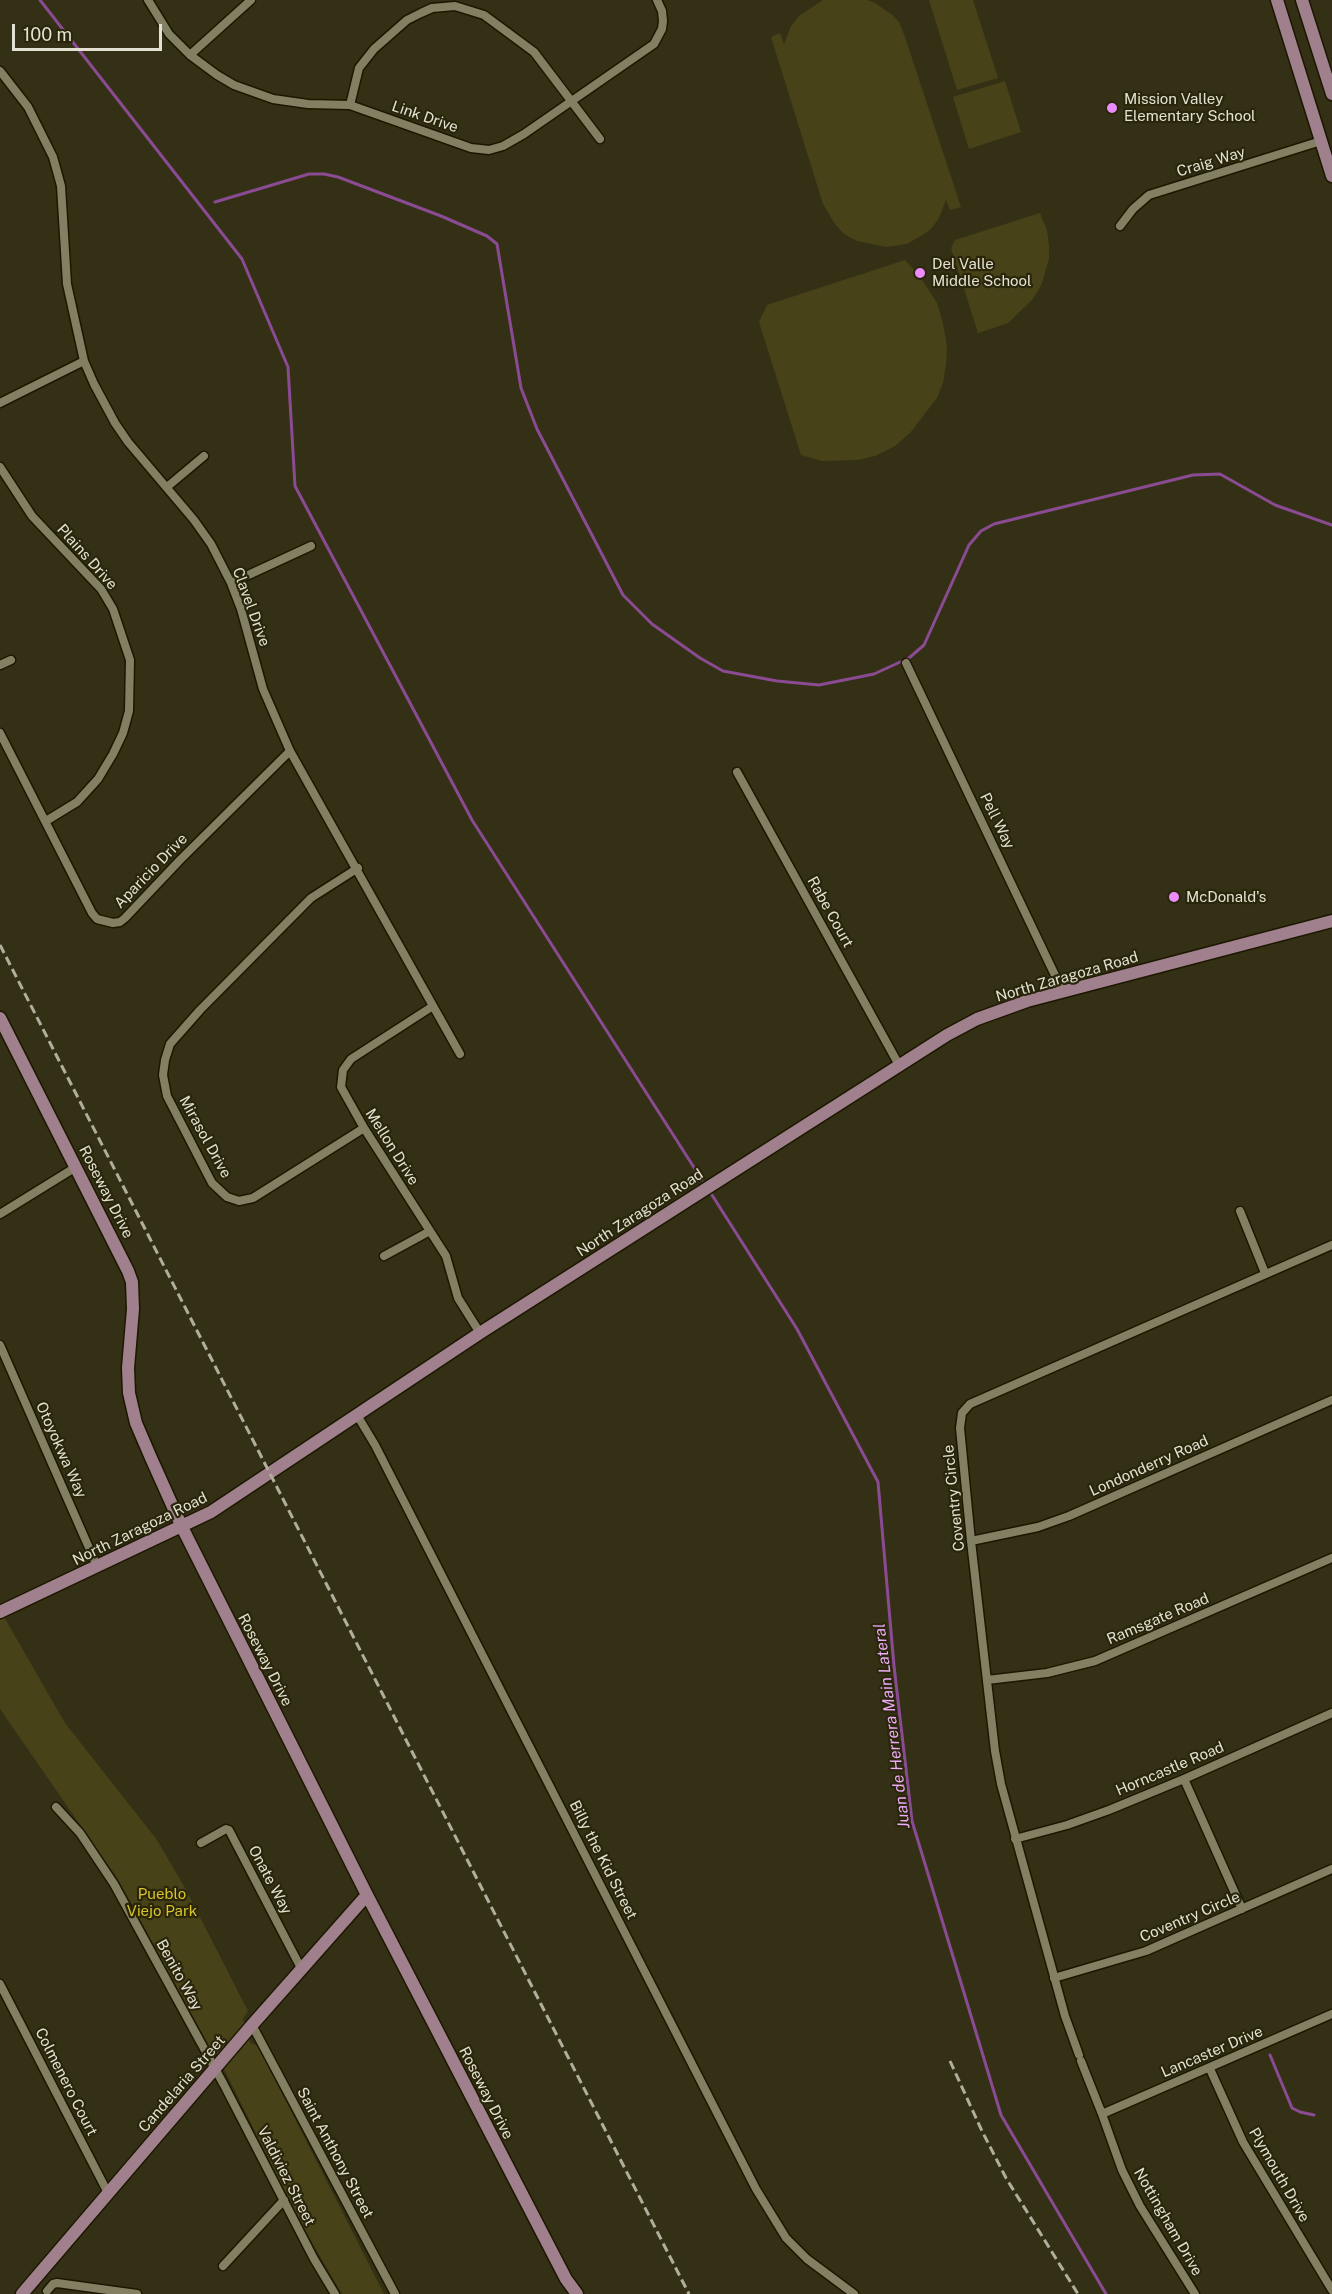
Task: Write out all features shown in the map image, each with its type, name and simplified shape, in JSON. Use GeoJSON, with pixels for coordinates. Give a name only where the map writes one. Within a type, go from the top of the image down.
{"type":"FeatureCollection","features":[{"type":"Feature","properties":{"kind":"street","name":"Link Drive"},"geometry":{"type":"LineString","coordinates":[[148,0],[169,34],[190,55],[217,75],[252,93],[273,99],[308,104],[350,105],[471,148],[489,150],[503,146],[572,102],[654,44],[662,29],[663,21],[657,0]]}},
{"type":"Feature","properties":{"kind":"street"},"geometry":{"type":"LineString","coordinates":[[190,55],[251,0]]}},
{"type":"Feature","properties":{"kind":"street"},"geometry":{"type":"LineString","coordinates":[[1277,0],[1332,176]]}},
{"type":"Feature","properties":{"kind":"street"},"geometry":{"type":"LineString","coordinates":[[1302,0],[1332,94]]}},
{"type":"Feature","properties":{"kind":"street"},"geometry":{"type":"LineString","coordinates":[[350,105],[359,68],[374,49],[407,20],[432,9],[455,6],[484,15],[534,52],[600,139]]}},
{"type":"Feature","properties":{"kind":"street","name":"Clavel Drive"},"geometry":{"type":"LineString","coordinates":[[0,71],[28,107],[53,157],[61,186],[68,284],[84,361],[115,423],[211,544],[231,583],[263,689],[290,751],[358,868],[460,1054]]}},
{"type":"Feature","properties":{"kind":"street","name":"Craig Way"},"geometry":{"type":"LineString","coordinates":[[1120,226],[1133,209],[1149,195],[1321,141]]}},
{"type":"Feature","properties":{"kind":"street"},"geometry":{"type":"LineString","coordinates":[[0,403],[84,361]]}},
{"type":"Feature","properties":{"kind":"street"},"geometry":{"type":"LineString","coordinates":[[167,488],[204,456]]}},
{"type":"Feature","properties":{"kind":"street","name":"Plains Drive"},"geometry":{"type":"LineString","coordinates":[[0,467],[32,516],[100,589],[113,609],[130,660],[129,711],[123,733],[113,754],[98,779],[77,802],[46,821]]}},
{"type":"Feature","properties":{"kind":"street"},"geometry":{"type":"LineString","coordinates":[[231,583],[311,546]]}},
{"type":"Feature","properties":{"kind":"street"},"geometry":{"type":"LineString","coordinates":[[0,665],[11,660]]}},
{"type":"Feature","properties":{"kind":"street","name":"Pell Way"},"geometry":{"type":"LineString","coordinates":[[906,663],[1063,992]]}},
{"type":"Feature","properties":{"kind":"street","name":"Aparicio Drive"},"geometry":{"type":"LineString","coordinates":[[0,733],[93,913],[102,922],[120,922],[290,751]]}},
{"type":"Feature","properties":{"kind":"street","name":"Rabe Court"},"geometry":{"type":"LineString","coordinates":[[737,772],[899,1065]]}},
{"type":"Feature","properties":{"kind":"street","name":"Mirasol Drive"},"geometry":{"type":"LineString","coordinates":[[358,868],[311,898],[200,1010],[170,1044],[163,1075],[167,1096],[212,1183],[227,1197],[238,1201],[253,1198],[364,1128]]}},
{"type":"Feature","properties":{"kind":"street","name":"North Zaragoza Road"},"geometry":{"type":"LineString","coordinates":[[0,1612],[211,1512],[480,1333],[947,1035],[1007,1008],[1332,921]]}},
{"type":"Feature","properties":{"kind":"street","name":"Mellon Drive"},"geometry":{"type":"LineString","coordinates":[[433,1006],[355,1055],[343,1070],[342,1087],[344,1095],[364,1128],[446,1256],[461,1305],[480,1333]]}},
{"type":"Feature","properties":{"kind":"street","name":"Roseway Drive"},"geometry":{"type":"LineString","coordinates":[[1,1022],[132,1282],[133,1310],[128,1368],[132,1409],[182,1527],[367,1895],[566,2279],[577,2294]]}},
{"type":"Feature","properties":{"kind":"street"},"geometry":{"type":"LineString","coordinates":[[0,1214],[76,1167]]}},
{"type":"Feature","properties":{"kind":"street"},"geometry":{"type":"LineString","coordinates":[[1240,1211],[1265,1273]]}},
{"type":"Feature","properties":{"kind":"street"},"geometry":{"type":"LineString","coordinates":[[384,1256],[430,1231]]}},
{"type":"Feature","properties":{"kind":"street","name":"Coventry Circle"},"geometry":{"type":"LineString","coordinates":[[1065,2016],[997,1762],[971,1541],[960,1428],[962,1413],[967,1406],[1332,1245]]}},
{"type":"Feature","properties":{"kind":"street","name":"Otoyokwa Way"},"geometry":{"type":"LineString","coordinates":[[0,1346],[97,1566]]}},
{"type":"Feature","properties":{"kind":"street","name":"Londonderry Road"},"geometry":{"type":"LineString","coordinates":[[971,1541],[1038,1527],[1069,1516],[1332,1400]]}},
{"type":"Feature","properties":{"kind":"street","name":"Billy the Kid Street"},"geometry":{"type":"LineString","coordinates":[[357,1415],[385,1465],[756,2190],[786,2238],[807,2259],[854,2294]]}},
{"type":"Feature","properties":{"kind":"street","name":"Ramsgate Road"},"geometry":{"type":"LineString","coordinates":[[987,1680],[1047,1673],[1095,1661],[1332,1558]]}},
{"type":"Feature","properties":{"kind":"street","name":"Horncastle Road"},"geometry":{"type":"LineString","coordinates":[[1016,1839],[1067,1825],[1184,1779],[1332,1713]]}},
{"type":"Feature","properties":{"kind":"street"},"geometry":{"type":"LineString","coordinates":[[1184,1779],[1242,1909]]}},
{"type":"Feature","properties":{"kind":"street","name":"Benito Way"},"geometry":{"type":"LineString","coordinates":[[56,1807],[80,1833],[114,1884],[215,2069]]}},
{"type":"Feature","properties":{"kind":"street","name":"Onate Way"},"geometry":{"type":"LineString","coordinates":[[201,1843],[226,1829],[229,1830],[302,1970]]}},
{"type":"Feature","properties":{"kind":"street","name":"Coventry Circle"},"geometry":{"type":"LineString","coordinates":[[1054,1978],[1146,1951],[1332,1869]]}},
{"type":"Feature","properties":{"kind":"street","name":"Candelaria Street"},"geometry":{"type":"LineString","coordinates":[[22,2294],[252,2025],[367,1895]]}},
{"type":"Feature","properties":{"kind":"street","name":"Colmenero Court"},"geometry":{"type":"LineString","coordinates":[[0,1984],[108,2193]]}},
{"type":"Feature","properties":{"kind":"street","name":"Lancaster Drive"},"geometry":{"type":"LineString","coordinates":[[1102,2114],[1332,2014]]}},
{"type":"Feature","properties":{"kind":"street","name":"Nottingham Drive"},"geometry":{"type":"LineString","coordinates":[[1065,2016],[1118,2160],[1136,2197],[1195,2294]]}},
{"type":"Feature","properties":{"kind":"street","name":"Saint Anthony Street"},"geometry":{"type":"LineString","coordinates":[[252,2025],[394,2294]]}},
{"type":"Feature","properties":{"kind":"street","name":"Valdiviez Street"},"geometry":{"type":"LineString","coordinates":[[215,2069],[335,2294]]}},
{"type":"Feature","properties":{"kind":"street","name":"Plymouth Drive"},"geometry":{"type":"LineString","coordinates":[[1210,2069],[1243,2142],[1332,2290]]}},
{"type":"Feature","properties":{"kind":"street"},"geometry":{"type":"LineString","coordinates":[[224,2266],[284,2200]]}},
{"type":"Feature","properties":{"kind":"street"},"geometry":{"type":"LineString","coordinates":[[33,2282],[49,2293],[53,2284],[57,2283],[137,2294]]}},
{"type":"Feature","properties":{"kind":"green space"},"geometry":{"type":"Polygon","coordinates":[[[823,0],[867,0],[875,3],[899,22],[905,37],[961,207],[950,210],[946,200],[938,220],[929,231],[907,244],[886,247],[857,241],[844,234],[823,204],[771,37],[780,33],[784,44],[791,26],[799,16],[823,0]]]}},
{"type":"Feature","properties":{"kind":"green space"},"geometry":{"type":"Polygon","coordinates":[[[929,0],[973,0],[998,78],[957,90],[929,0]]]}},
{"type":"Feature","properties":{"kind":"green space"},"geometry":{"type":"Polygon","coordinates":[[[1005,81],[1021,132],[969,149],[953,97],[1005,81]]]}},
{"type":"Feature","properties":{"kind":"green space"},"geometry":{"type":"Polygon","coordinates":[[[1040,213],[1047,230],[1049,246],[1049,259],[1041,286],[1032,300],[1008,323],[978,333],[951,248],[955,240],[1040,213]]]}},
{"type":"Feature","properties":{"kind":"green space"},"geometry":{"type":"Polygon","coordinates":[[[905,260],[919,275],[937,303],[943,323],[947,347],[946,364],[943,383],[937,398],[910,433],[895,446],[875,456],[858,460],[822,461],[801,455],[759,322],[767,305],[905,260]]]}},
{"type":"Feature","properties":{"kind":"green space","name":"Pueblo Viejo Park"},"geometry":{"type":"Polygon","coordinates":[[[0,1610],[65,1723],[157,1840],[185,1888],[248,2011],[243,2019],[250,2043],[258,2046],[384,2294],[342,2294],[300,2222],[215,2051],[211,2050],[117,1878],[0,1709],[0,1610]]]}},
{"type":"Feature","properties":{"kind":"waterway"},"geometry":{"type":"LineString","coordinates":[[40,0],[242,259],[288,367],[295,486],[472,820],[702,1180]]}},
{"type":"Feature","properties":{"kind":"waterway"},"geometry":{"type":"LineString","coordinates":[[215,202],[309,174],[324,174],[338,177],[441,216],[487,236],[497,244],[521,388],[537,429],[623,595],[652,624],[700,658],[723,671],[777,681],[819,685],[874,674],[909,658],[924,645],[969,545],[981,531],[994,524],[1193,475],[1220,474],[1275,505],[1332,525]]}},
{"type":"Feature","properties":{"kind":"waterway","name":"Juan de Herrera Main Lateral"},"geometry":{"type":"LineString","coordinates":[[712,1195],[797,1329],[878,1482],[894,1666],[912,1821],[1001,2115],[1106,2294]]}},
{"type":"Feature","properties":{"kind":"waterway"},"geometry":{"type":"LineString","coordinates":[[1270,2055],[1292,2108],[1314,2115]]}},
{"type":"Feature","properties":{"kind":"railway"},"geometry":{"type":"LineString","coordinates":[[0,945],[689,2294]]}},
{"type":"Feature","properties":{"kind":"railway"},"geometry":{"type":"LineString","coordinates":[[950,2061],[1006,2178],[1078,2294]]}},
{"type":"Feature","properties":{"kind":"place","name":"Mission Valley Elementary School"},"geometry":{"type":"Point","coordinates":[1112,108]}},
{"type":"Feature","properties":{"kind":"place","name":"Del Valle Middle School"},"geometry":{"type":"Point","coordinates":[920,273]}},
{"type":"Feature","properties":{"kind":"place","name":"McDonald's"},"geometry":{"type":"Point","coordinates":[1174,897]}}]}
